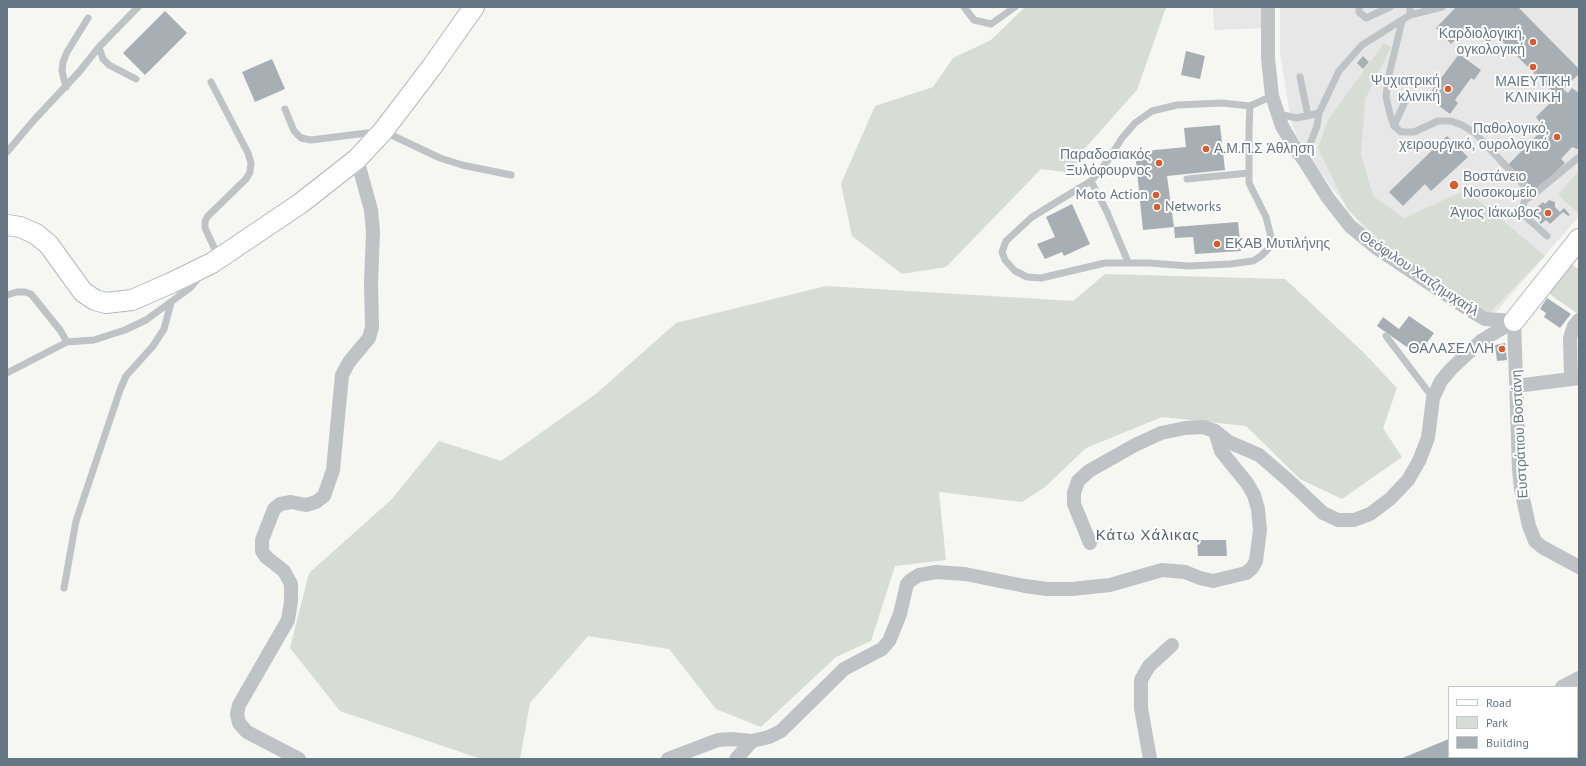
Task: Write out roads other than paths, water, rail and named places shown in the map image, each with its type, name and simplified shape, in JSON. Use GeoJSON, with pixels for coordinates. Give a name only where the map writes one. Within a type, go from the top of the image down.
{"type":"FeatureCollection","features":[{"type":"Feature","properties":{"kind":"main road"},"geometry":{"type":"LineString","coordinates":[[7,225],[20,226],[36,234],[49,245],[83,292],[95,300],[106,302],[132,300],[171,283],[216,260],[300,203],[357,159],[383,131],[431,68],[472,8]]}},
{"type":"Feature","properties":{"kind":"main road"},"geometry":{"type":"LineString","coordinates":[[1514,321],[1579,239]]}},
{"type":"Feature","properties":{"kind":"street","name":"Θεόφιλου Χατζημιχαήλ"},"geometry":{"type":"LineString","coordinates":[[1268,7],[1268,58],[1272,96],[1285,132],[1328,198],[1350,226],[1378,248],[1468,309],[1485,319],[1514,321]]}},
{"type":"Feature","properties":{"kind":"street"},"geometry":{"type":"LineString","coordinates":[[299,759],[247,732],[239,723],[237,714],[239,705],[288,620],[292,601],[291,584],[284,571],[266,557],[262,551],[262,540],[274,509],[280,504],[291,502],[306,505],[316,502],[324,496],[333,470],[342,375],[349,362],[368,338],[372,327],[371,283],[373,232],[371,210],[357,159]]}},
{"type":"Feature","properties":{"kind":"street"},"geometry":{"type":"LineString","coordinates":[[1516,386],[1575,378],[1570,338],[1574,326],[1579,320]]}},
{"type":"Feature","properties":{"kind":"street"},"geometry":{"type":"LineString","coordinates":[[1090,543],[1074,504],[1074,493],[1078,481],[1089,471],[1135,445],[1161,433],[1185,428],[1203,427],[1215,431],[1229,442],[1259,455],[1323,513],[1338,520],[1354,520],[1370,514],[1390,499],[1408,480],[1420,461],[1428,438],[1433,398],[1441,382],[1451,369],[1481,341],[1514,321]]}},
{"type":"Feature","properties":{"kind":"street","name":"Ευστράτιου Βοστάνη"},"geometry":{"type":"LineString","coordinates":[[1514,321],[1519,470],[1521,490],[1529,526],[1535,541],[1542,547],[1579,567]]}},
{"type":"Feature","properties":{"kind":"street"},"geometry":{"type":"LineString","coordinates":[[668,759],[718,740],[732,739],[752,741],[769,737],[780,731],[844,668],[882,649],[889,641],[900,614],[907,584],[919,575],[936,572],[965,574],[1039,588],[1072,589],[1110,585],[1162,570],[1185,572],[1213,581],[1246,573],[1252,568],[1256,560],[1260,530],[1258,509],[1254,495],[1247,484],[1220,452],[1215,431]]}},
{"type":"Feature","properties":{"kind":"street"},"geometry":{"type":"LineString","coordinates":[[1150,759],[1141,708],[1141,680],[1149,666],[1172,646]]}},
{"type":"Feature","properties":{"kind":"street"},"geometry":{"type":"LineString","coordinates":[[1564,686],[1579,678]]}},
{"type":"Feature","properties":{"kind":"street"},"geometry":{"type":"LineString","coordinates":[[736,759],[752,741]]}},
{"type":"Feature","properties":{"kind":"lane"},"geometry":{"type":"LineString","coordinates":[[7,152],[38,115],[66,87],[99,47],[138,7]]}},
{"type":"Feature","properties":{"kind":"lane"},"geometry":{"type":"LineString","coordinates":[[964,7],[974,20],[991,24],[1015,7]]}},
{"type":"Feature","properties":{"kind":"lane"},"geometry":{"type":"LineString","coordinates":[[1359,7],[1359,12],[1366,18],[1390,7]]}},
{"type":"Feature","properties":{"kind":"lane"},"geometry":{"type":"LineString","coordinates":[[1410,7],[1410,16]]}},
{"type":"Feature","properties":{"kind":"lane"},"geometry":{"type":"LineString","coordinates":[[1304,160],[1317,126],[1319,113],[1339,71],[1362,45],[1410,16],[1442,7]]}},
{"type":"Feature","properties":{"kind":"lane"},"geometry":{"type":"LineString","coordinates":[[66,87],[62,70],[63,62],[67,52],[88,18]]}},
{"type":"Feature","properties":{"kind":"lane"},"geometry":{"type":"LineString","coordinates":[[1402,21],[1388,79],[1386,97],[1394,126],[1402,132],[1414,132],[1438,121],[1451,121],[1462,124],[1475,133],[1533,195]]}},
{"type":"Feature","properties":{"kind":"lane"},"geometry":{"type":"LineString","coordinates":[[99,47],[103,59],[109,65],[136,79]]}},
{"type":"Feature","properties":{"kind":"lane"},"geometry":{"type":"LineString","coordinates":[[1300,77],[1308,116]]}},
{"type":"Feature","properties":{"kind":"lane"},"geometry":{"type":"LineString","coordinates":[[7,373],[67,342],[94,340],[112,335],[146,320],[190,288],[216,260],[204,228],[206,221],[208,216],[246,179],[250,172],[251,163],[248,153],[212,82]]}},
{"type":"Feature","properties":{"kind":"lane"},"geometry":{"type":"LineString","coordinates":[[1250,106],[1249,183],[1266,217],[1270,237],[1268,249],[1261,256],[1253,261],[1189,266],[1128,262],[1105,263],[1041,278],[1027,277],[1015,271],[1005,260],[1002,252],[1006,241],[1032,217],[1091,181],[1130,128],[1152,111],[1177,105],[1222,103],[1250,106],[1272,96]]}},
{"type":"Feature","properties":{"kind":"lane"},"geometry":{"type":"LineString","coordinates":[[1394,126],[1407,97]]}},
{"type":"Feature","properties":{"kind":"lane"},"geometry":{"type":"LineString","coordinates":[[285,109],[294,131],[301,138],[311,140],[383,131],[440,158],[462,165],[511,175]]}},
{"type":"Feature","properties":{"kind":"lane"},"geometry":{"type":"LineString","coordinates":[[1278,114],[1293,118],[1319,113]]}},
{"type":"Feature","properties":{"kind":"lane"},"geometry":{"type":"LineString","coordinates":[[1547,236],[1524,216],[1522,210],[1526,200],[1579,157]]}},
{"type":"Feature","properties":{"kind":"lane"},"geometry":{"type":"LineString","coordinates":[[1187,179],[1249,173]]}},
{"type":"Feature","properties":{"kind":"lane"},"geometry":{"type":"LineString","coordinates":[[1091,181],[1107,212],[1128,262]]}},
{"type":"Feature","properties":{"kind":"lane"},"geometry":{"type":"LineString","coordinates":[[7,296],[17,292],[31,294],[60,330],[67,342]]}},
{"type":"Feature","properties":{"kind":"lane"},"geometry":{"type":"LineString","coordinates":[[64,588],[76,521],[120,390],[126,376],[153,346],[164,329],[171,303]]}},
{"type":"Feature","properties":{"kind":"lane"},"geometry":{"type":"LineString","coordinates":[[1386,336],[1433,398]]}},
{"type":"Feature","properties":{"kind":"place","name":"Καρδιολογική, ογκολογική"},"geometry":{"type":"Point","coordinates":[1533,42]}},
{"type":"Feature","properties":{"kind":"place","name":"ΜΑΙΕΥΤΙΚΗ ΚΛΙΝΙΚΗ"},"geometry":{"type":"Point","coordinates":[1533,67]}},
{"type":"Feature","properties":{"kind":"place","name":"Ψυχιατρική κλινική"},"geometry":{"type":"Point","coordinates":[1448,89]}},
{"type":"Feature","properties":{"kind":"place","name":"Παθολογικό, χειρουργικό, ουρολογικό"},"geometry":{"type":"Point","coordinates":[1557,137]}},
{"type":"Feature","properties":{"kind":"place","name":"Α.Μ.Π.Σ Άθληση"},"geometry":{"type":"Point","coordinates":[1206,149]}},
{"type":"Feature","properties":{"kind":"place","name":"Παραδοσιακός Ξυλόφουρνος"},"geometry":{"type":"Point","coordinates":[1159,163]}},
{"type":"Feature","properties":{"kind":"place","name":"Βοστάνειο Νοσοκομείο"},"geometry":{"type":"Point","coordinates":[1454,185]}},
{"type":"Feature","properties":{"kind":"place","name":"Moto Action"},"geometry":{"type":"Point","coordinates":[1156,195]}},
{"type":"Feature","properties":{"kind":"place","name":"Networks"},"geometry":{"type":"Point","coordinates":[1157,207]}},
{"type":"Feature","properties":{"kind":"place","name":"Άγιος Ιάκωβος"},"geometry":{"type":"Point","coordinates":[1548,213]}},
{"type":"Feature","properties":{"kind":"place","name":"ΕΚΑΒ Μυτιλήνης"},"geometry":{"type":"Point","coordinates":[1217,244]}},
{"type":"Feature","properties":{"kind":"place","name":"ΘΑΛΑΣΕΛΛΗ"},"geometry":{"type":"Point","coordinates":[1502,349]}},
{"type":"Feature","properties":{"kind":"district","name":"Κάτω Χάλικας"},"geometry":{"type":"Point","coordinates":[1148,536]}}]}
